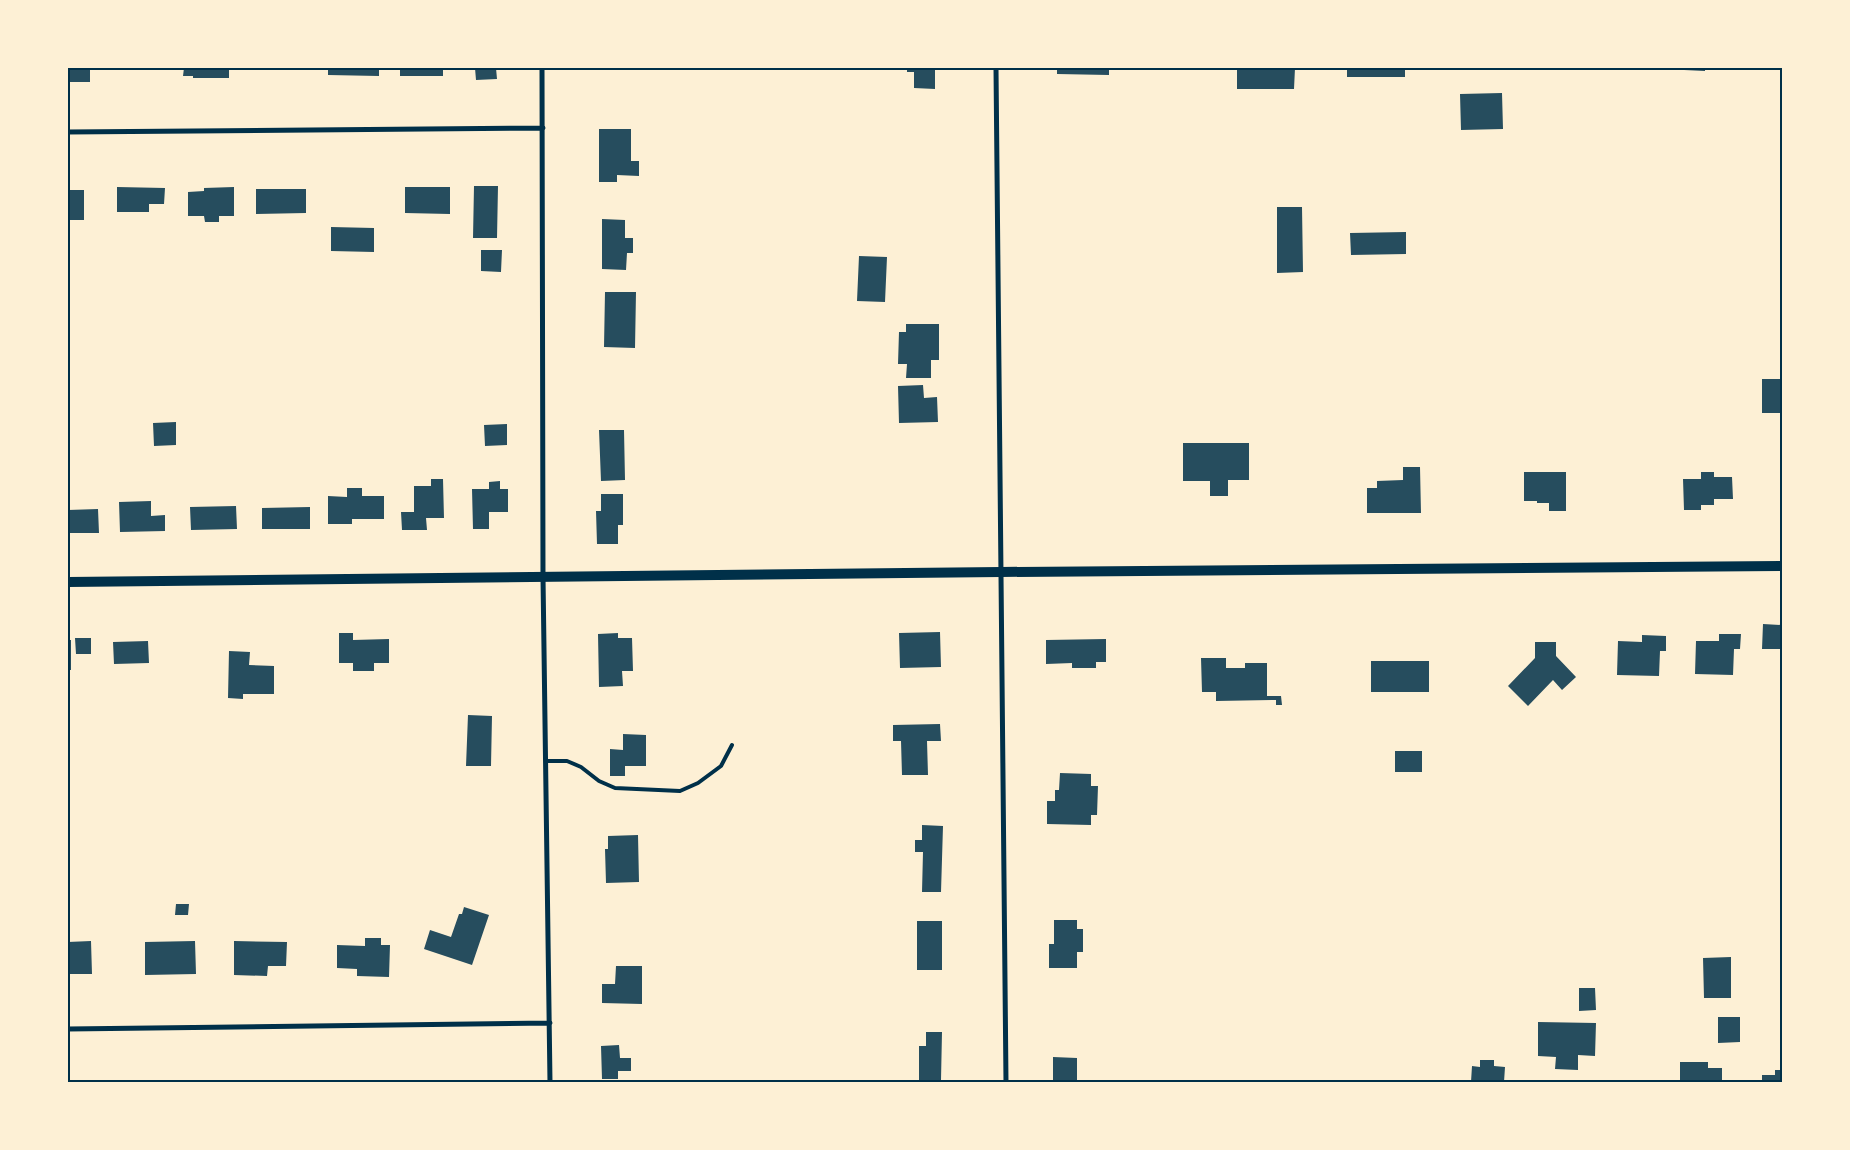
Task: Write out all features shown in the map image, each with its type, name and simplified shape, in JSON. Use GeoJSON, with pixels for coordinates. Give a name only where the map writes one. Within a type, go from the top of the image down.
{"type":"FeatureCollection","features":[{"type":"Feature","properties":{"kind":"main road"},"geometry":{"type":"LineString","coordinates":[[68,582],[1782,566]]}},
{"type":"Feature","properties":{"kind":"street"},"geometry":{"type":"LineString","coordinates":[[542,68],[543,577],[550,1082]]}},
{"type":"Feature","properties":{"kind":"street"},"geometry":{"type":"LineString","coordinates":[[996,68],[1006,1082]]}},
{"type":"Feature","properties":{"kind":"street"},"geometry":{"type":"LineString","coordinates":[[68,132],[543,128]]}},
{"type":"Feature","properties":{"kind":"street"},"geometry":{"type":"LineString","coordinates":[[68,1029],[550,1023]]}},
{"type":"Feature","properties":{"kind":"lane"},"geometry":{"type":"LineString","coordinates":[[546,761],[566,761],[581,766],[599,781],[615,788],[680,791],[698,783],[721,766],[732,745]]}},
{"type":"Feature","properties":{"kind":"building"},"geometry":{"type":"Polygon","coordinates":[[[68,68],[90,68],[90,82],[68,82],[68,68]]]}},
{"type":"Feature","properties":{"kind":"building"},"geometry":{"type":"Polygon","coordinates":[[[128,68],[149,68],[149,70],[128,70],[128,68]]]}},
{"type":"Feature","properties":{"kind":"building"},"geometry":{"type":"Polygon","coordinates":[[[184,68],[229,68],[229,78],[193,78],[193,76],[183,76],[184,68]]]}},
{"type":"Feature","properties":{"kind":"building"},"geometry":{"type":"Polygon","coordinates":[[[328,68],[379,68],[379,76],[328,75],[328,68]]]}},
{"type":"Feature","properties":{"kind":"building"},"geometry":{"type":"Polygon","coordinates":[[[400,68],[443,68],[443,76],[400,76],[400,68]]]}},
{"type":"Feature","properties":{"kind":"building"},"geometry":{"type":"Polygon","coordinates":[[[475,68],[496,68],[497,79],[476,80],[475,68]]]}},
{"type":"Feature","properties":{"kind":"building"},"geometry":{"type":"Polygon","coordinates":[[[907,68],[935,68],[935,89],[914,88],[914,72],[907,72],[907,68]]]}},
{"type":"Feature","properties":{"kind":"building"},"geometry":{"type":"Polygon","coordinates":[[[1057,68],[1109,68],[1109,75],[1057,74],[1057,68]]]}},
{"type":"Feature","properties":{"kind":"building"},"geometry":{"type":"Polygon","coordinates":[[[1237,68],[1295,68],[1294,89],[1237,89],[1237,68]]]}},
{"type":"Feature","properties":{"kind":"building"},"geometry":{"type":"Polygon","coordinates":[[[1347,68],[1405,68],[1405,77],[1347,77],[1347,68]]]}},
{"type":"Feature","properties":{"kind":"building"},"geometry":{"type":"Polygon","coordinates":[[[1674,68],[1674,70],[1657,69],[1674,68]]]}},
{"type":"Feature","properties":{"kind":"building"},"geometry":{"type":"Polygon","coordinates":[[[1684,68],[1705,68],[1705,71],[1684,70],[1684,68]]]}},
{"type":"Feature","properties":{"kind":"building"},"geometry":{"type":"Polygon","coordinates":[[[1502,93],[1503,129],[1461,130],[1460,94],[1502,93]]]}},
{"type":"Feature","properties":{"kind":"building"},"geometry":{"type":"Polygon","coordinates":[[[599,129],[631,129],[631,161],[639,161],[639,176],[617,175],[617,182],[599,182],[599,129]]]}},
{"type":"Feature","properties":{"kind":"building"},"geometry":{"type":"Polygon","coordinates":[[[474,186],[498,186],[497,238],[473,238],[474,186]]]}},
{"type":"Feature","properties":{"kind":"building"},"geometry":{"type":"Polygon","coordinates":[[[117,187],[165,188],[164,204],[149,204],[149,212],[117,212],[117,187]]]}},
{"type":"Feature","properties":{"kind":"building"},"geometry":{"type":"Polygon","coordinates":[[[234,187],[234,216],[219,216],[219,222],[205,222],[204,216],[188,216],[188,192],[204,191],[204,188],[234,187]]]}},
{"type":"Feature","properties":{"kind":"building"},"geometry":{"type":"Polygon","coordinates":[[[405,187],[450,187],[450,214],[405,213],[405,187]]]}},
{"type":"Feature","properties":{"kind":"building"},"geometry":{"type":"Polygon","coordinates":[[[256,189],[306,189],[306,213],[256,214],[256,189]]]}},
{"type":"Feature","properties":{"kind":"building"},"geometry":{"type":"Polygon","coordinates":[[[68,190],[84,190],[84,220],[68,220],[68,190]]]}},
{"type":"Feature","properties":{"kind":"building"},"geometry":{"type":"Polygon","coordinates":[[[1277,207],[1302,207],[1303,272],[1277,273],[1277,207]]]}},
{"type":"Feature","properties":{"kind":"building"},"geometry":{"type":"Polygon","coordinates":[[[602,219],[625,220],[625,238],[633,238],[633,253],[627,253],[626,270],[602,269],[602,219]]]}},
{"type":"Feature","properties":{"kind":"building"},"geometry":{"type":"Polygon","coordinates":[[[331,227],[374,228],[374,252],[331,251],[331,227]]]}},
{"type":"Feature","properties":{"kind":"building"},"geometry":{"type":"Polygon","coordinates":[[[1406,232],[1406,254],[1351,255],[1350,233],[1406,232]]]}},
{"type":"Feature","properties":{"kind":"building"},"geometry":{"type":"Polygon","coordinates":[[[481,250],[502,250],[501,272],[481,271],[481,250]]]}},
{"type":"Feature","properties":{"kind":"building"},"geometry":{"type":"Polygon","coordinates":[[[859,256],[887,257],[885,302],[857,301],[859,256]]]}},
{"type":"Feature","properties":{"kind":"building"},"geometry":{"type":"Polygon","coordinates":[[[605,292],[636,292],[635,348],[604,347],[605,292]]]}},
{"type":"Feature","properties":{"kind":"building"},"geometry":{"type":"Polygon","coordinates":[[[906,324],[939,324],[939,360],[931,360],[931,378],[906,378],[907,364],[898,364],[899,332],[906,332],[906,324]]]}},
{"type":"Feature","properties":{"kind":"building"},"geometry":{"type":"Polygon","coordinates":[[[1762,379],[1782,379],[1782,413],[1762,413],[1762,379]]]}},
{"type":"Feature","properties":{"kind":"building"},"geometry":{"type":"Polygon","coordinates":[[[923,385],[924,398],[937,397],[938,422],[899,423],[898,386],[923,385]]]}},
{"type":"Feature","properties":{"kind":"building"},"geometry":{"type":"Polygon","coordinates":[[[176,422],[176,445],[154,446],[153,423],[176,422]]]}},
{"type":"Feature","properties":{"kind":"building"},"geometry":{"type":"Polygon","coordinates":[[[507,424],[507,445],[485,446],[484,425],[507,424]]]}},
{"type":"Feature","properties":{"kind":"building"},"geometry":{"type":"Polygon","coordinates":[[[599,430],[624,430],[625,480],[601,481],[599,430]]]}},
{"type":"Feature","properties":{"kind":"building"},"geometry":{"type":"Polygon","coordinates":[[[1183,443],[1249,443],[1249,480],[1228,480],[1228,496],[1210,496],[1210,481],[1183,481],[1183,443]]]}},
{"type":"Feature","properties":{"kind":"building"},"geometry":{"type":"Polygon","coordinates":[[[1403,467],[1420,467],[1421,513],[1367,513],[1367,488],[1377,488],[1377,481],[1403,480],[1403,467]]]}},
{"type":"Feature","properties":{"kind":"building"},"geometry":{"type":"Polygon","coordinates":[[[1524,472],[1566,472],[1566,511],[1549,511],[1549,503],[1524,501],[1524,472]]]}},
{"type":"Feature","properties":{"kind":"building"},"geometry":{"type":"Polygon","coordinates":[[[1701,472],[1714,472],[1714,477],[1732,477],[1733,499],[1714,499],[1714,505],[1701,505],[1701,510],[1684,510],[1683,479],[1701,479],[1701,472]]]}},
{"type":"Feature","properties":{"kind":"building"},"geometry":{"type":"Polygon","coordinates":[[[431,479],[443,479],[444,518],[426,518],[427,530],[402,530],[401,512],[414,512],[414,486],[431,486],[431,479]]]}},
{"type":"Feature","properties":{"kind":"building"},"geometry":{"type":"Polygon","coordinates":[[[500,481],[500,489],[508,489],[508,512],[489,512],[489,529],[473,529],[472,489],[489,489],[489,482],[500,481]]]}},
{"type":"Feature","properties":{"kind":"building"},"geometry":{"type":"Polygon","coordinates":[[[347,488],[362,488],[362,496],[384,496],[384,519],[352,519],[352,524],[328,524],[328,496],[347,497],[347,488]]]}},
{"type":"Feature","properties":{"kind":"building"},"geometry":{"type":"Polygon","coordinates":[[[601,494],[623,494],[623,525],[618,525],[618,544],[597,544],[596,511],[601,511],[601,494]]]}},
{"type":"Feature","properties":{"kind":"building"},"geometry":{"type":"Polygon","coordinates":[[[151,501],[151,516],[165,515],[165,531],[120,532],[119,502],[151,501]]]}},
{"type":"Feature","properties":{"kind":"building"},"geometry":{"type":"Polygon","coordinates":[[[236,506],[237,529],[191,530],[190,507],[236,506]]]}},
{"type":"Feature","properties":{"kind":"building"},"geometry":{"type":"Polygon","coordinates":[[[310,507],[310,529],[262,529],[262,508],[310,507]]]}},
{"type":"Feature","properties":{"kind":"building"},"geometry":{"type":"Polygon","coordinates":[[[98,509],[99,533],[68,533],[68,510],[98,509]]]}},
{"type":"Feature","properties":{"kind":"building"},"geometry":{"type":"Polygon","coordinates":[[[1763,624],[1782,625],[1782,649],[1762,649],[1763,624]]]}},
{"type":"Feature","properties":{"kind":"building"},"geometry":{"type":"Polygon","coordinates":[[[940,632],[941,667],[900,668],[899,633],[940,632]]]}},
{"type":"Feature","properties":{"kind":"building"},"geometry":{"type":"Polygon","coordinates":[[[339,633],[353,633],[353,640],[389,639],[389,663],[374,663],[374,671],[353,671],[353,663],[339,663],[339,633]]]}},
{"type":"Feature","properties":{"kind":"building"},"geometry":{"type":"Polygon","coordinates":[[[618,633],[618,638],[632,638],[633,671],[622,671],[623,686],[599,687],[598,634],[618,633]]]}},
{"type":"Feature","properties":{"kind":"building"},"geometry":{"type":"Polygon","coordinates":[[[1719,634],[1741,634],[1740,649],[1734,649],[1733,675],[1695,674],[1696,641],[1719,641],[1719,634]]]}},
{"type":"Feature","properties":{"kind":"building"},"geometry":{"type":"Polygon","coordinates":[[[1642,635],[1666,636],[1666,651],[1660,651],[1659,676],[1617,675],[1618,641],[1642,642],[1642,635]]]}},
{"type":"Feature","properties":{"kind":"building"},"geometry":{"type":"Polygon","coordinates":[[[75,638],[91,638],[91,654],[76,654],[75,638]]]}},
{"type":"Feature","properties":{"kind":"building"},"geometry":{"type":"Polygon","coordinates":[[[1106,639],[1106,662],[1096,662],[1096,668],[1072,668],[1072,663],[1046,664],[1046,640],[1106,639]]]}},
{"type":"Feature","properties":{"kind":"building"},"geometry":{"type":"Polygon","coordinates":[[[68,640],[71,640],[71,670],[68,670],[68,640]]]}},
{"type":"Feature","properties":{"kind":"building"},"geometry":{"type":"Polygon","coordinates":[[[148,641],[149,663],[114,664],[113,642],[148,641]]]}},
{"type":"Feature","properties":{"kind":"building"},"geometry":{"type":"Polygon","coordinates":[[[1535,642],[1556,642],[1556,656],[1576,677],[1562,690],[1553,680],[1528,706],[1508,686],[1535,658],[1535,642]]]}},
{"type":"Feature","properties":{"kind":"building"},"geometry":{"type":"Polygon","coordinates":[[[229,651],[250,652],[249,665],[274,666],[274,694],[243,694],[243,699],[228,698],[229,651]]]}},
{"type":"Feature","properties":{"kind":"building"},"geometry":{"type":"Polygon","coordinates":[[[1201,658],[1226,658],[1226,668],[1245,668],[1245,663],[1267,663],[1267,696],[1281,696],[1282,705],[1276,705],[1276,700],[1216,701],[1216,692],[1202,692],[1201,658]]]}},
{"type":"Feature","properties":{"kind":"building"},"geometry":{"type":"Polygon","coordinates":[[[1371,661],[1429,661],[1429,692],[1371,692],[1371,661]]]}},
{"type":"Feature","properties":{"kind":"building"},"geometry":{"type":"Polygon","coordinates":[[[468,715],[492,716],[491,766],[466,766],[468,715]]]}},
{"type":"Feature","properties":{"kind":"building"},"geometry":{"type":"Polygon","coordinates":[[[940,724],[941,741],[927,741],[928,775],[902,775],[901,741],[893,741],[893,725],[940,724]]]}},
{"type":"Feature","properties":{"kind":"building"},"geometry":{"type":"Polygon","coordinates":[[[623,734],[646,735],[646,766],[625,766],[625,776],[610,776],[610,749],[623,750],[623,734]]]}},
{"type":"Feature","properties":{"kind":"building"},"geometry":{"type":"Polygon","coordinates":[[[1395,751],[1422,751],[1422,772],[1395,772],[1395,751]]]}},
{"type":"Feature","properties":{"kind":"building"},"geometry":{"type":"Polygon","coordinates":[[[1060,773],[1091,774],[1091,786],[1098,786],[1097,815],[1091,815],[1091,825],[1047,824],[1047,801],[1055,801],[1055,790],[1059,790],[1060,773]]]}},
{"type":"Feature","properties":{"kind":"building"},"geometry":{"type":"Polygon","coordinates":[[[922,825],[943,826],[941,892],[922,892],[923,852],[915,852],[915,840],[922,840],[922,825]]]}},
{"type":"Feature","properties":{"kind":"building"},"geometry":{"type":"Polygon","coordinates":[[[638,835],[639,882],[606,883],[605,849],[608,849],[608,836],[638,835]]]}},
{"type":"Feature","properties":{"kind":"building"},"geometry":{"type":"Polygon","coordinates":[[[176,904],[189,904],[188,915],[175,915],[176,904]]]}},
{"type":"Feature","properties":{"kind":"building"},"geometry":{"type":"Polygon","coordinates":[[[464,907],[489,915],[472,965],[424,949],[430,930],[451,937],[459,914],[462,914],[464,907]]]}},
{"type":"Feature","properties":{"kind":"building"},"geometry":{"type":"Polygon","coordinates":[[[1054,920],[1077,920],[1077,929],[1083,929],[1083,952],[1077,952],[1077,968],[1049,968],[1049,944],[1054,944],[1054,920]]]}},
{"type":"Feature","properties":{"kind":"building"},"geometry":{"type":"Polygon","coordinates":[[[917,921],[942,921],[942,970],[917,970],[917,921]]]}},
{"type":"Feature","properties":{"kind":"building"},"geometry":{"type":"Polygon","coordinates":[[[365,938],[381,938],[381,945],[390,945],[389,977],[357,976],[357,969],[337,968],[337,945],[365,946],[365,938]]]}},
{"type":"Feature","properties":{"kind":"building"},"geometry":{"type":"Polygon","coordinates":[[[91,941],[92,974],[68,974],[68,942],[91,941]]]}},
{"type":"Feature","properties":{"kind":"building"},"geometry":{"type":"Polygon","coordinates":[[[195,941],[196,974],[145,975],[145,942],[195,941]]]}},
{"type":"Feature","properties":{"kind":"building"},"geometry":{"type":"Polygon","coordinates":[[[234,941],[287,942],[286,966],[268,966],[267,976],[234,975],[234,941]]]}},
{"type":"Feature","properties":{"kind":"building"},"geometry":{"type":"Polygon","coordinates":[[[1731,957],[1731,998],[1704,998],[1703,958],[1731,957]]]}},
{"type":"Feature","properties":{"kind":"building"},"geometry":{"type":"Polygon","coordinates":[[[616,966],[642,966],[642,1004],[602,1003],[602,984],[615,984],[616,966]]]}},
{"type":"Feature","properties":{"kind":"building"},"geometry":{"type":"Polygon","coordinates":[[[1579,988],[1595,988],[1596,1010],[1579,1011],[1579,988]]]}},
{"type":"Feature","properties":{"kind":"building"},"geometry":{"type":"Polygon","coordinates":[[[1718,1017],[1740,1017],[1740,1042],[1718,1043],[1718,1017]]]}},
{"type":"Feature","properties":{"kind":"building"},"geometry":{"type":"Polygon","coordinates":[[[1538,1022],[1596,1023],[1595,1056],[1578,1055],[1578,1070],[1555,1069],[1556,1057],[1538,1056],[1538,1022]]]}},
{"type":"Feature","properties":{"kind":"building"},"geometry":{"type":"Polygon","coordinates":[[[926,1032],[942,1032],[941,1080],[919,1080],[919,1046],[926,1046],[926,1032]]]}},
{"type":"Feature","properties":{"kind":"building"},"geometry":{"type":"Polygon","coordinates":[[[619,1045],[620,1058],[631,1058],[631,1071],[618,1071],[618,1079],[602,1079],[601,1046],[619,1045]]]}},
{"type":"Feature","properties":{"kind":"building"},"geometry":{"type":"Polygon","coordinates":[[[1053,1057],[1077,1058],[1077,1082],[1053,1082],[1053,1057]]]}},
{"type":"Feature","properties":{"kind":"building"},"geometry":{"type":"Polygon","coordinates":[[[1480,1060],[1494,1060],[1494,1066],[1505,1067],[1504,1082],[1471,1082],[1472,1066],[1480,1067],[1480,1060]]]}},
{"type":"Feature","properties":{"kind":"building"},"geometry":{"type":"Polygon","coordinates":[[[1680,1062],[1708,1062],[1708,1068],[1722,1068],[1722,1082],[1680,1082],[1680,1062]]]}},
{"type":"Feature","properties":{"kind":"building"},"geometry":{"type":"Polygon","coordinates":[[[1775,1070],[1782,1070],[1782,1082],[1762,1082],[1762,1075],[1775,1075],[1775,1070]]]}}]}
